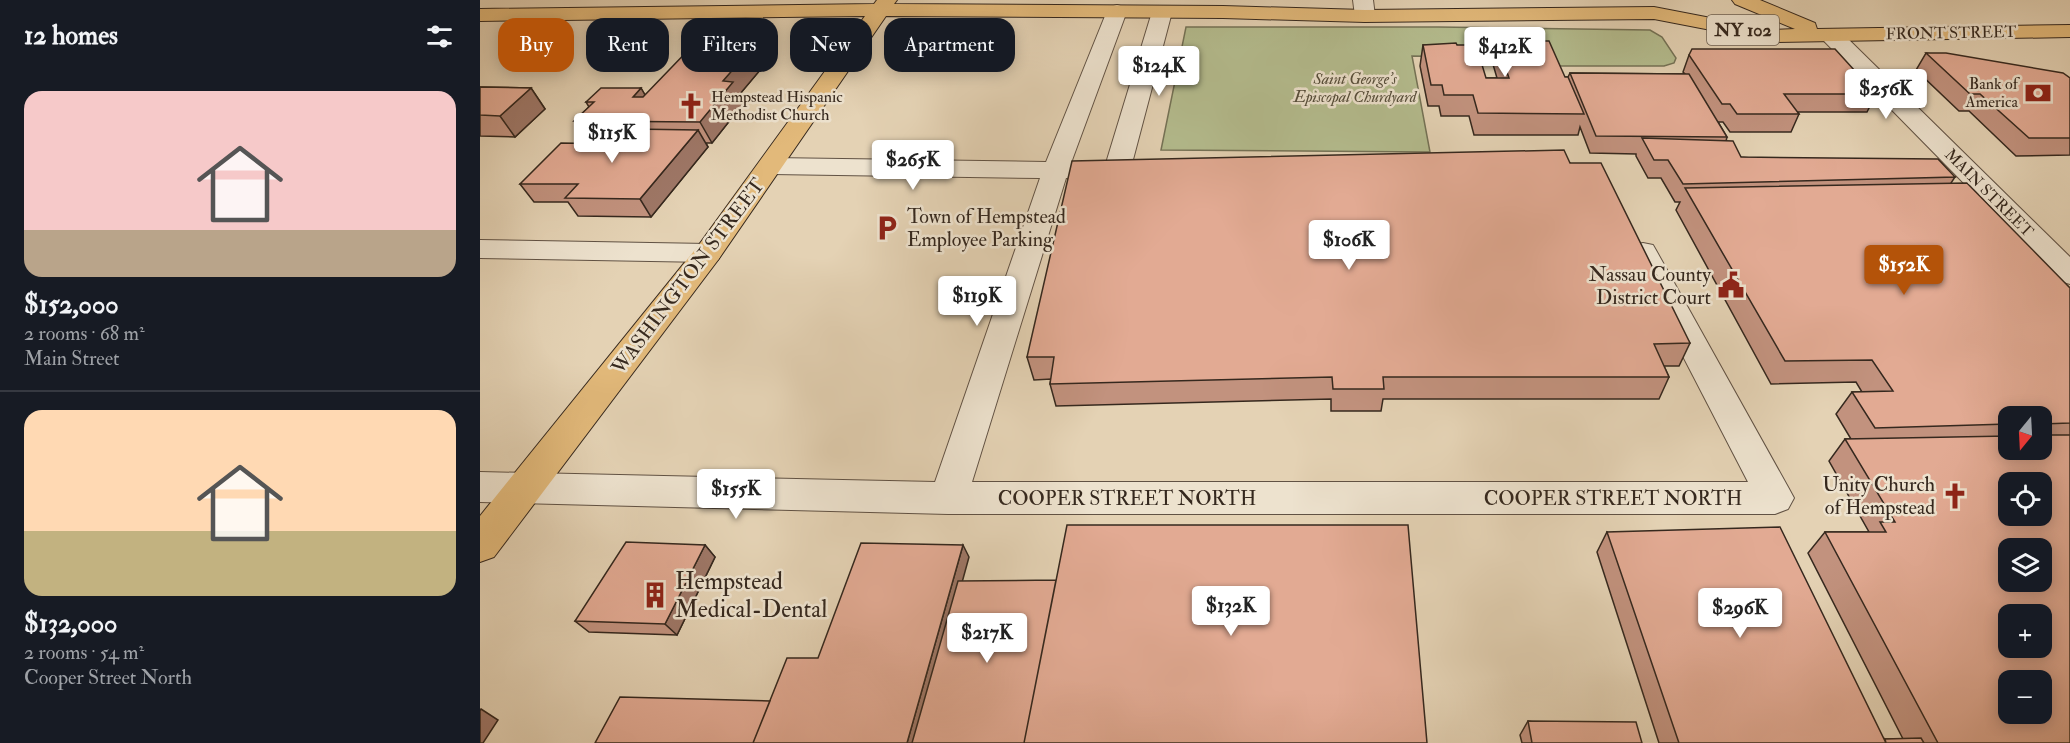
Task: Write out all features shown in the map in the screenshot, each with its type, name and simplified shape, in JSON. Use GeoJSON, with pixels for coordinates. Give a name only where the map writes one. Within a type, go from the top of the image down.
{"type":"FeatureCollection","features":[{"type":"Feature","properties":{"kind":"main road"},"geometry":{"type":"LineString","coordinates":[[1742,0],[1832,36]]}},
{"type":"Feature","properties":{"kind":"main road"},"geometry":{"type":"LineString","coordinates":[[1784,0],[1812,15],[1832,36]]}},
{"type":"Feature","properties":{"kind":"main road","name":"FRONT STREET"},"geometry":{"type":"LineString","coordinates":[[480,15],[884,5],[1223,12],[1638,1],[1832,36]]}},
{"type":"Feature","properties":{"kind":"main road","name":"WASHINGTON STREET"},"geometry":{"type":"LineString","coordinates":[[480,545],[708,253],[772,166],[884,5]]}},
{"type":"Feature","properties":{"kind":"main road","name":"FRONT STREET"},"geometry":{"type":"LineString","coordinates":[[1363,7],[1654,13],[1773,36],[2070,31]]}},
{"type":"Feature","properties":{"kind":"street"},"geometry":{"type":"LineString","coordinates":[[948,498],[1055,171],[1117,11]]}},
{"type":"Feature","properties":{"kind":"street"},"geometry":{"type":"LineString","coordinates":[[1117,171],[1162,12]]}},
{"type":"Feature","properties":{"kind":"street","name":"MAIN STREET"},"geometry":{"type":"LineString","coordinates":[[1832,36],[2070,274]]}},
{"type":"Feature","properties":{"kind":"street"},"geometry":{"type":"LineString","coordinates":[[772,166],[1055,171],[1146,170]]}},
{"type":"Feature","properties":{"kind":"street","name":"COOPER STREET NORTH"},"geometry":{"type":"LineString","coordinates":[[480,487],[948,498],[1775,498],[1630,228]]}},
{"type":"Feature","properties":{"kind":"street"},"geometry":{"type":"LineString","coordinates":[[480,249],[708,253]]}},
{"type":"Feature","properties":{"kind":"green space","name":"Saint George's Episcopal Churdyard"},"geometry":{"type":"Polygon","coordinates":[[[1186,27],[1650,30],[1662,37],[1676,58],[1674,63],[1664,66],[1552,66],[1549,58],[1412,56],[1430,152],[1161,150],[1186,27]]]}},
{"type":"Feature","properties":{"kind":"building"},"geometry":{"type":"Polygon","coordinates":[[[1496,41],[1549,41],[1584,114],[1478,113],[1473,95],[1444,95],[1442,85],[1431,85],[1423,45],[1456,43],[1457,45],[1476,45],[1486,78],[1509,78],[1496,41]]]}},
{"type":"Feature","properties":{"kind":"building"},"geometry":{"type":"Polygon","coordinates":[[[1692,49],[1835,49],[1876,94],[1784,94],[1799,114],[1737,114],[1730,104],[1722,104],[1689,55],[1692,49]]]}},
{"type":"Feature","properties":{"kind":"building"},"geometry":{"type":"Polygon","coordinates":[[[1926,53],[1946,53],[2063,73],[2070,78],[2070,138],[2029,138],[1980,94],[1970,94],[1926,53]]]}},
{"type":"Feature","properties":{"kind":"building"},"geometry":{"type":"Polygon","coordinates":[[[681,58],[681,72],[731,72],[723,81],[733,82],[700,122],[574,121],[594,102],[586,102],[601,88],[641,88],[633,97],[643,97],[681,58]]]}},
{"type":"Feature","properties":{"kind":"building"},"geometry":{"type":"Polygon","coordinates":[[[1570,73],[1689,74],[1727,137],[1596,136],[1570,73]]]}},
{"type":"Feature","properties":{"kind":"building"},"geometry":{"type":"Polygon","coordinates":[[[480,87],[531,88],[500,116],[480,115],[480,87]]]}},
{"type":"Feature","properties":{"kind":"building"},"geometry":{"type":"Polygon","coordinates":[[[631,129],[698,130],[640,199],[565,198],[578,184],[520,184],[561,143],[617,144],[631,129]]]}},
{"type":"Feature","properties":{"kind":"building"},"geometry":{"type":"Polygon","coordinates":[[[1642,138],[1733,141],[1741,157],[1938,159],[1955,177],[1683,184],[1668,160],[1654,160],[1642,138]]]}},
{"type":"Feature","properties":{"kind":"building"},"geometry":{"type":"Polygon","coordinates":[[[1564,150],[1570,163],[1601,163],[1690,343],[1654,344],[1669,377],[1383,377],[1384,389],[1333,389],[1332,377],[1050,384],[1054,357],[1027,357],[1072,161],[1564,150]]]}},
{"type":"Feature","properties":{"kind":"building"},"geometry":{"type":"Polygon","coordinates":[[[1967,183],[2070,288],[2070,423],[2052,424],[2052,406],[1998,406],[1998,424],[1875,428],[1852,392],[1893,391],[1872,360],[1785,361],[1685,188],[1967,183]]]}},
{"type":"Feature","properties":{"kind":"building"},"geometry":{"type":"Polygon","coordinates":[[[2052,435],[2070,435],[2070,743],[1938,743],[1825,532],[1886,532],[1880,522],[1895,522],[1845,439],[1998,436],[1998,460],[2052,460],[2052,435]]]}},
{"type":"Feature","properties":{"kind":"building"},"geometry":{"type":"Polygon","coordinates":[[[1067,525],[1408,525],[1427,743],[1024,743],[1067,525]]]}},
{"type":"Feature","properties":{"kind":"building"},"geometry":{"type":"Polygon","coordinates":[[[1780,527],[1886,743],[1679,743],[1607,532],[1780,527]]]}},
{"type":"Feature","properties":{"kind":"building","name":"Hempstead Medical-Dental"},"geometry":{"type":"Polygon","coordinates":[[[626,542],[705,545],[665,624],[575,621],[626,542]]]}},
{"type":"Feature","properties":{"kind":"building"},"geometry":{"type":"Polygon","coordinates":[[[861,543],[963,545],[907,743],[753,743],[787,658],[818,658],[861,543]]]}},
{"type":"Feature","properties":{"kind":"building"},"geometry":{"type":"Polygon","coordinates":[[[1056,580],[1024,743],[912,743],[958,581],[1056,580]]]}},
{"type":"Feature","properties":{"kind":"building"},"geometry":{"type":"Polygon","coordinates":[[[620,697],[770,701],[753,743],[595,743],[620,697]]]}},
{"type":"Feature","properties":{"kind":"building"},"geometry":{"type":"Polygon","coordinates":[[[1528,721],[1636,722],[1642,743],[1532,743],[1528,721]]]}},
{"type":"Feature","properties":{"kind":"building"},"geometry":{"type":"Polygon","coordinates":[[[1921,738],[1924,743],[1886,743],[1885,739],[1921,738]]]}},
{"type":"Feature","properties":{"kind":"place","name":"Bank of America"},"geometry":{"type":"Point","coordinates":[2038,93]}},
{"type":"Feature","properties":{"kind":"place","name":"Hempstead Hispanic Methodist Church"},"geometry":{"type":"Point","coordinates":[691,106]}},
{"type":"Feature","properties":{"kind":"place","name":"Town of Hempstead Employee Parking"},"geometry":{"type":"Point","coordinates":[887,228]}},
{"type":"Feature","properties":{"kind":"place","name":"Nassau County District Court"},"geometry":{"type":"Point","coordinates":[1731,285]}},
{"type":"Feature","properties":{"kind":"place","name":"Unity Church of Hempstead"},"geometry":{"type":"Point","coordinates":[1955,496]}},
{"type":"Feature","properties":{"kind":"place","name":"Hempstead Medical-Dental"},"geometry":{"type":"Point","coordinates":[655,595]}}]}
